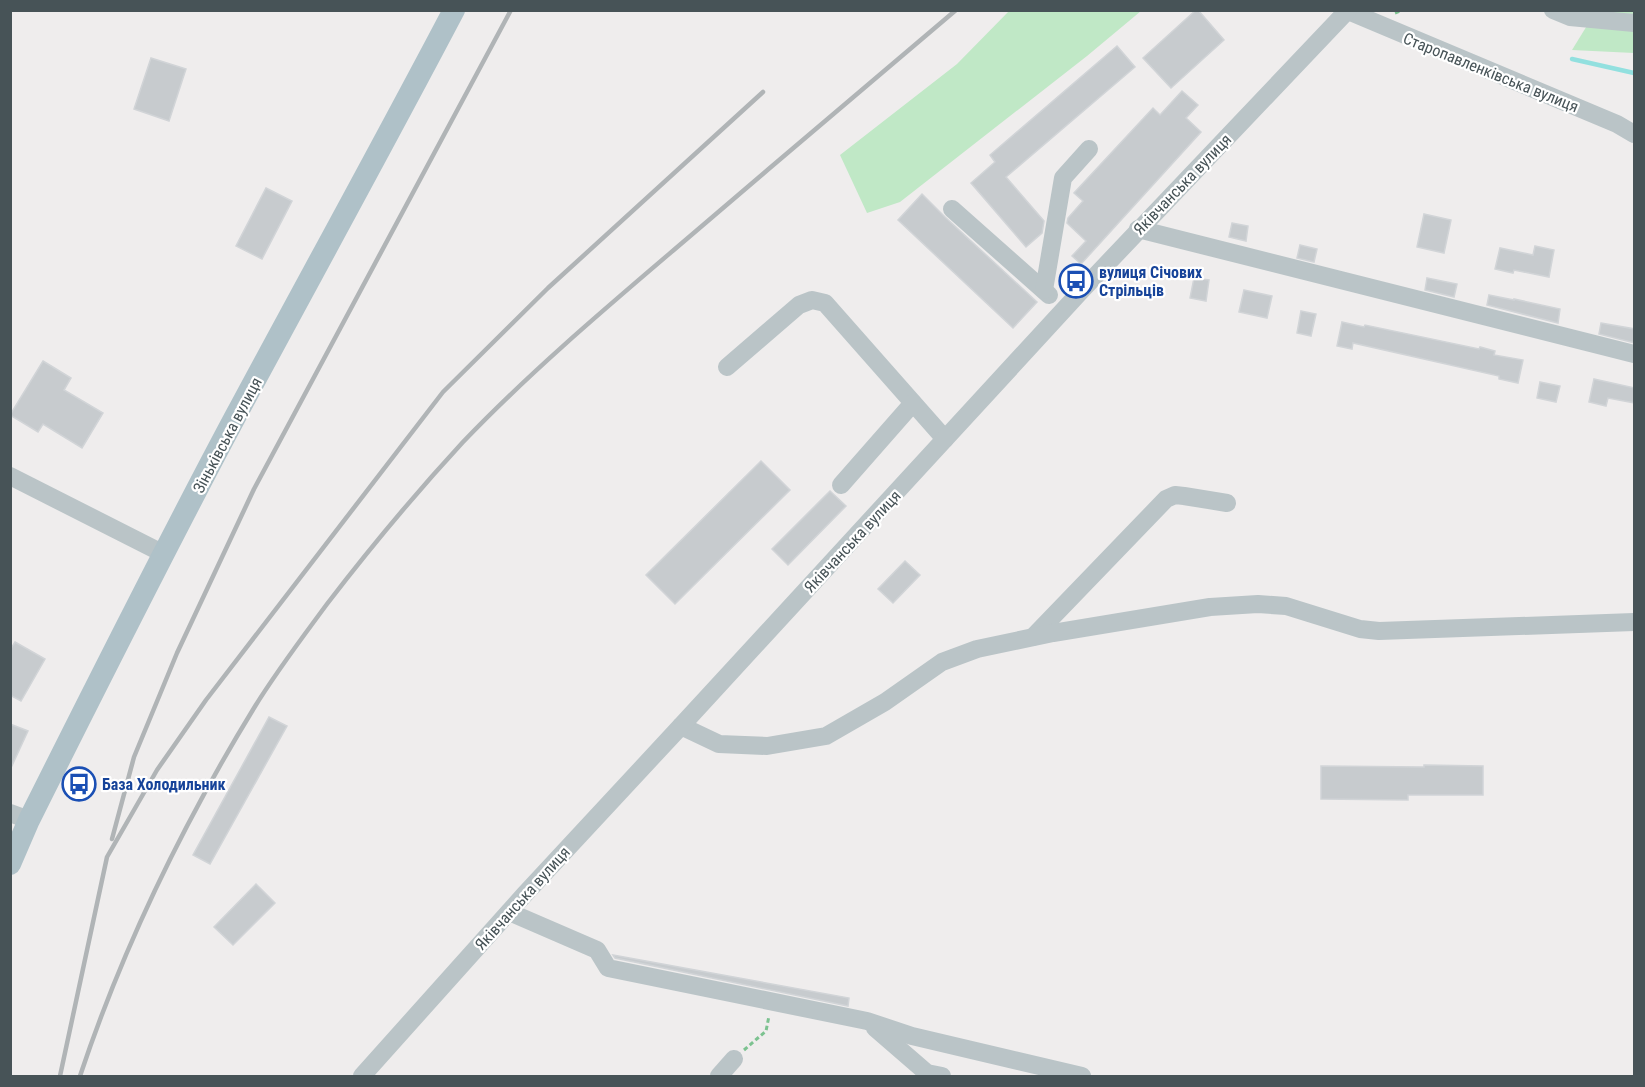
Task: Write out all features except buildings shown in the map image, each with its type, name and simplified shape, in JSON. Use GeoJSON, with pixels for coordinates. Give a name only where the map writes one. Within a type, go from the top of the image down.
{"type":"FeatureCollection","features":[{"type":"Feature","properties":{"kind":"main road","name":"Зіньківська вулиця"},"geometry":{"type":"LineString","coordinates":[[10,864],[20,817],[164,554],[454,10]]}},
{"type":"Feature","properties":{"kind":"street"},"geometry":{"type":"LineString","coordinates":[[1553,10],[1570,17],[1635,23]]}},
{"type":"Feature","properties":{"kind":"street","name":"Старопавленківська вулиця"},"geometry":{"type":"LineString","coordinates":[[1348,11],[1617,124],[1635,134]]}},
{"type":"Feature","properties":{"kind":"street","name":"Яківчанська вулиця"},"geometry":{"type":"LineString","coordinates":[[362,1077],[509,912],[1064,309],[1348,11]]}},
{"type":"Feature","properties":{"kind":"street"},"geometry":{"type":"LineString","coordinates":[[1044,290],[1062,178],[1089,149]]}},
{"type":"Feature","properties":{"kind":"street"},"geometry":{"type":"LineString","coordinates":[[952,209],[1064,309]]}},
{"type":"Feature","properties":{"kind":"street"},"geometry":{"type":"LineString","coordinates":[[1138,229],[1635,354]]}},
{"type":"Feature","properties":{"kind":"street"},"geometry":{"type":"LineString","coordinates":[[727,366],[799,305],[812,300],[825,303],[945,439]]}},
{"type":"Feature","properties":{"kind":"street"},"geometry":{"type":"LineString","coordinates":[[841,485],[913,404]]}},
{"type":"Feature","properties":{"kind":"street"},"geometry":{"type":"LineString","coordinates":[[10,476],[164,554]]}},
{"type":"Feature","properties":{"kind":"street"},"geometry":{"type":"LineString","coordinates":[[1033,637],[1166,500],[1175,495],[1227,503]]}},
{"type":"Feature","properties":{"kind":"street"},"geometry":{"type":"LineString","coordinates":[[681,726],[719,744],[767,746],[826,736],[885,702],[942,662],[977,649],[1033,637],[1210,607],[1258,604],[1286,606],[1360,629],[1379,631],[1635,622]]}},
{"type":"Feature","properties":{"kind":"street"},"geometry":{"type":"LineString","coordinates":[[509,912],[597,950],[608,968],[867,1021],[912,1036],[1082,1077]]}},
{"type":"Feature","properties":{"kind":"street"},"geometry":{"type":"LineString","coordinates":[[867,1021],[927,1073],[942,1077]]}},
{"type":"Feature","properties":{"kind":"street"},"geometry":{"type":"LineString","coordinates":[[719,1077],[734,1059]]}},
{"type":"Feature","properties":{"kind":"path"},"geometry":{"type":"LineString","coordinates":[[734,1059],[766,1031],[772,1002]]}},
{"type":"Feature","properties":{"kind":"green space"},"geometry":{"type":"Polygon","coordinates":[[[1010,10],[1141,11],[900,202],[867,213],[840,155],[957,64],[1010,10]]]}},
{"type":"Feature","properties":{"kind":"green space"},"geometry":{"type":"Polygon","coordinates":[[[1596,11],[1634,11],[1634,53],[1572,50],[1596,11]]]}},
{"type":"Feature","properties":{"kind":"waterway"},"geometry":{"type":"LineString","coordinates":[[1572,59],[1634,73]]}},
{"type":"Feature","properties":{"kind":"railway"},"geometry":{"type":"LineString","coordinates":[[112,839],[134,757],[177,653],[254,489],[511,10]]}},
{"type":"Feature","properties":{"kind":"railway"},"geometry":{"type":"LineString","coordinates":[[80,1076],[135,933],[203,796],[271,681],[376,542],[463,442],[542,365],[956,10]]}},
{"type":"Feature","properties":{"kind":"railway"},"geometry":{"type":"LineString","coordinates":[[60,1076],[107,857],[157,770],[206,700],[443,392],[548,288],[763,92]]}},
{"type":"Feature","properties":{"kind":"place","name":"вулиця Січових Стрільців"},"geometry":{"type":"Point","coordinates":[1076,281]}},
{"type":"Feature","properties":{"kind":"place","name":"База Холодильник"},"geometry":{"type":"Point","coordinates":[79,784]}}]}
